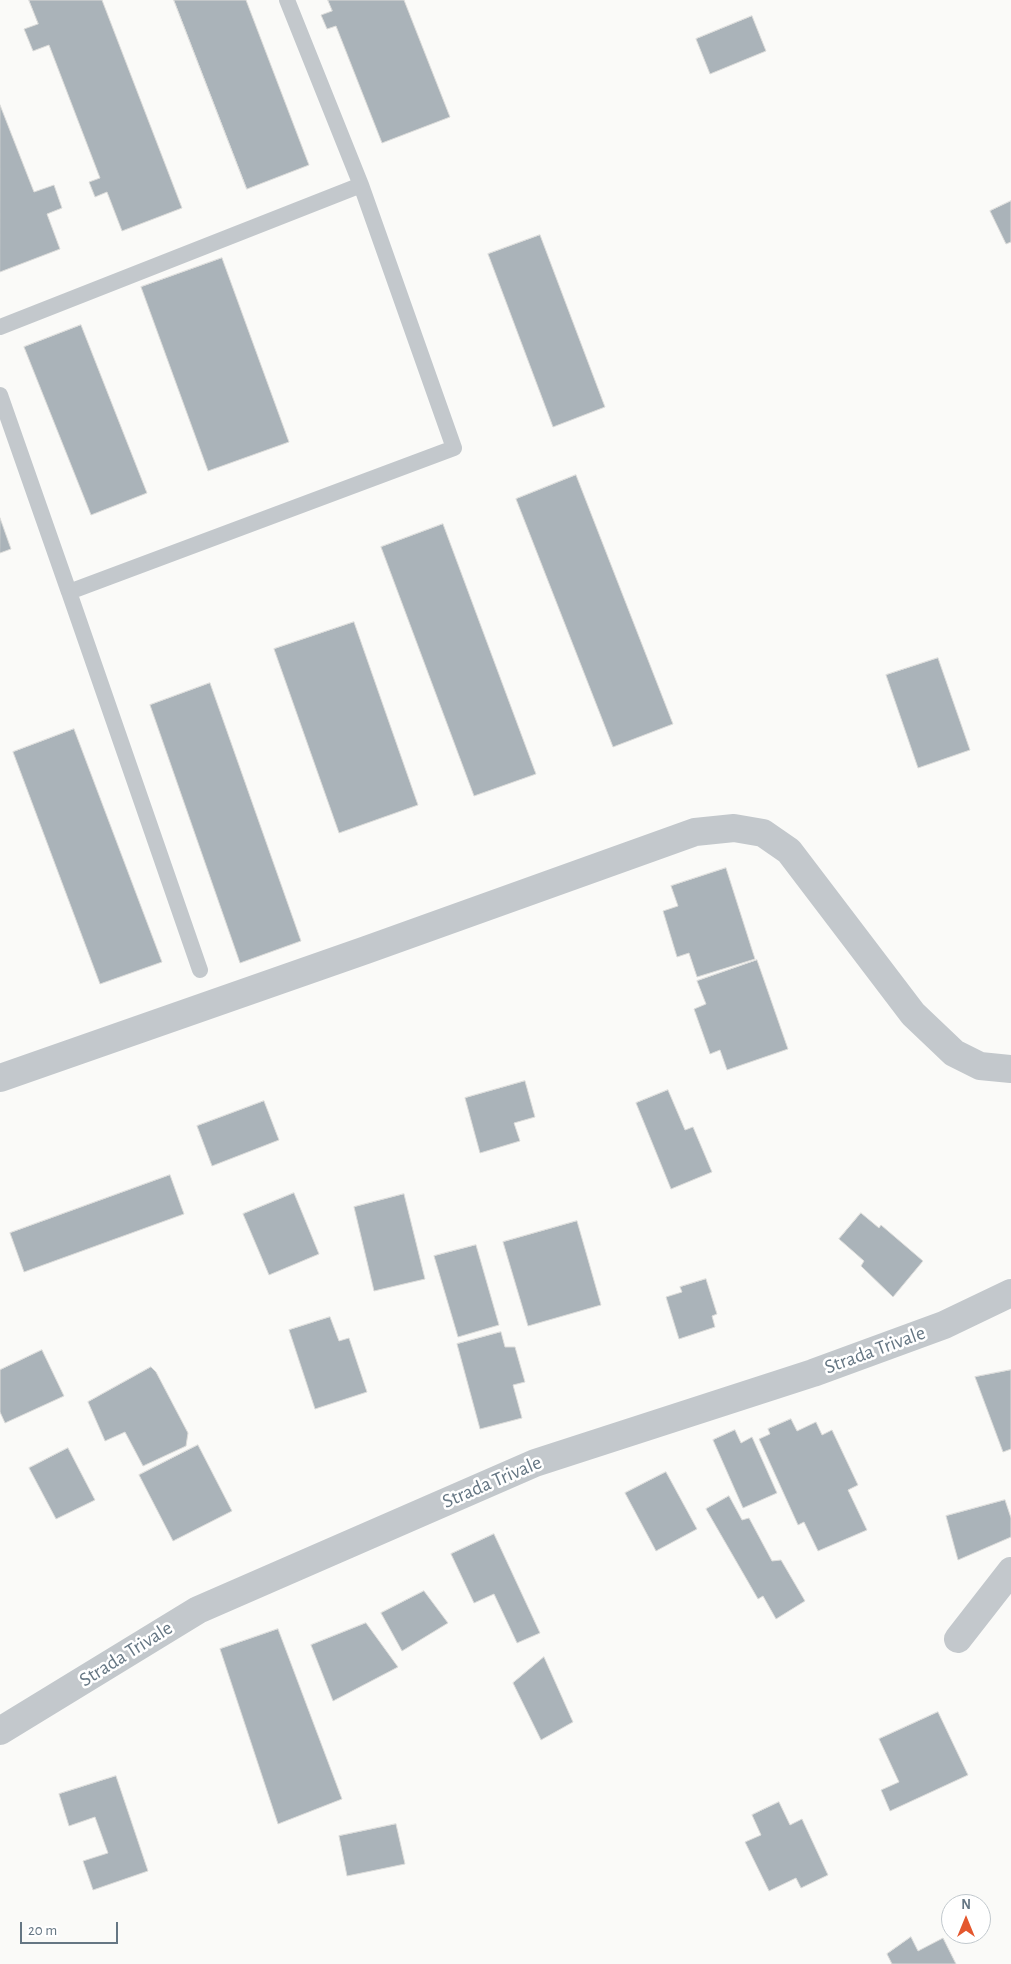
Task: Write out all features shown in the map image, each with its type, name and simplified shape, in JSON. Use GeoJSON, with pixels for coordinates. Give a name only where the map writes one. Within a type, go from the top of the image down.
{"type":"FeatureCollection","features":[{"type":"Feature","properties":{"kind":"street"},"geometry":{"type":"LineString","coordinates":[[0,1078],[695,832],[734,828],[763,833],[789,851],[912,1014],[954,1053],[980,1066],[1011,1069]]}},
{"type":"Feature","properties":{"kind":"street","name":"Strada Trivale"},"geometry":{"type":"LineString","coordinates":[[0,1731],[198,1610],[535,1463],[813,1373],[944,1325],[1011,1293]]}},
{"type":"Feature","properties":{"kind":"street"},"geometry":{"type":"LineString","coordinates":[[958,1639],[1011,1571]]}},
{"type":"Feature","properties":{"kind":"lane"},"geometry":{"type":"LineString","coordinates":[[69,592],[454,448],[361,185],[287,0]]}},
{"type":"Feature","properties":{"kind":"lane"},"geometry":{"type":"LineString","coordinates":[[0,326],[361,185]]}},
{"type":"Feature","properties":{"kind":"lane"},"geometry":{"type":"LineString","coordinates":[[0,395],[200,970]]}},
{"type":"Feature","properties":{"kind":"building"},"geometry":{"type":"Polygon","coordinates":[[[29,0],[102,0],[182,208],[122,231],[107,192],[95,197],[89,182],[100,178],[49,45],[33,51],[24,29],[38,24],[29,0]]]}},
{"type":"Feature","properties":{"kind":"building"},"geometry":{"type":"Polygon","coordinates":[[[174,0],[246,0],[309,165],[247,189],[174,0]]]}},
{"type":"Feature","properties":{"kind":"building"},"geometry":{"type":"Polygon","coordinates":[[[328,0],[404,0],[450,117],[382,143],[336,26],[327,29],[321,15],[332,11],[328,0]]]}},
{"type":"Feature","properties":{"kind":"building"},"geometry":{"type":"Polygon","coordinates":[[[752,16],[766,51],[710,74],[696,39],[752,16]]]}},
{"type":"Feature","properties":{"kind":"building"},"geometry":{"type":"Polygon","coordinates":[[[0,105],[34,192],[54,185],[62,208],[47,214],[60,249],[0,272],[0,105]]]}},
{"type":"Feature","properties":{"kind":"building"},"geometry":{"type":"Polygon","coordinates":[[[1011,201],[1011,242],[1006,244],[990,211],[1011,201]]]}},
{"type":"Feature","properties":{"kind":"building"},"geometry":{"type":"Polygon","coordinates":[[[540,235],[605,407],[553,427],[488,254],[540,235]]]}},
{"type":"Feature","properties":{"kind":"building"},"geometry":{"type":"Polygon","coordinates":[[[222,258],[289,442],[208,471],[141,287],[222,258]]]}},
{"type":"Feature","properties":{"kind":"building"},"geometry":{"type":"Polygon","coordinates":[[[81,325],[147,493],[91,515],[24,347],[81,325]]]}},
{"type":"Feature","properties":{"kind":"building"},"geometry":{"type":"Polygon","coordinates":[[[576,475],[673,724],[613,747],[516,499],[576,475]]]}},
{"type":"Feature","properties":{"kind":"building"},"geometry":{"type":"Polygon","coordinates":[[[0,518],[11,549],[0,553],[0,518]]]}},
{"type":"Feature","properties":{"kind":"building"},"geometry":{"type":"Polygon","coordinates":[[[443,524],[536,774],[474,796],[381,547],[443,524]]]}},
{"type":"Feature","properties":{"kind":"building"},"geometry":{"type":"Polygon","coordinates":[[[354,622],[418,805],[339,833],[274,649],[354,622]]]}},
{"type":"Feature","properties":{"kind":"building"},"geometry":{"type":"Polygon","coordinates":[[[938,658],[970,750],[918,768],[886,675],[938,658]]]}},
{"type":"Feature","properties":{"kind":"building"},"geometry":{"type":"Polygon","coordinates":[[[210,683],[301,941],[240,963],[150,705],[210,683]]]}},
{"type":"Feature","properties":{"kind":"building"},"geometry":{"type":"Polygon","coordinates":[[[74,729],[162,962],[100,984],[13,752],[74,729]]]}},
{"type":"Feature","properties":{"kind":"building"},"geometry":{"type":"Polygon","coordinates":[[[726,868],[755,959],[697,977],[689,953],[677,957],[663,911],[678,906],[671,886],[726,868]]]}},
{"type":"Feature","properties":{"kind":"building"},"geometry":{"type":"Polygon","coordinates":[[[757,960],[788,1049],[727,1070],[720,1050],[710,1054],[694,1009],[706,1004],[697,981],[757,960]]]}},
{"type":"Feature","properties":{"kind":"building"},"geometry":{"type":"Polygon","coordinates":[[[525,1081],[535,1117],[514,1123],[520,1141],[480,1153],[465,1098],[525,1081]]]}},
{"type":"Feature","properties":{"kind":"building"},"geometry":{"type":"Polygon","coordinates":[[[668,1090],[685,1130],[693,1127],[712,1172],[671,1189],[636,1103],[668,1090]]]}},
{"type":"Feature","properties":{"kind":"building"},"geometry":{"type":"Polygon","coordinates":[[[264,1101],[279,1140],[212,1166],[197,1126],[264,1101]]]}},
{"type":"Feature","properties":{"kind":"building"},"geometry":{"type":"Polygon","coordinates":[[[170,1175],[184,1214],[24,1272],[10,1233],[170,1175]]]}},
{"type":"Feature","properties":{"kind":"building"},"geometry":{"type":"Polygon","coordinates":[[[294,1193],[319,1254],[269,1275],[243,1214],[294,1193]]]}},
{"type":"Feature","properties":{"kind":"building"},"geometry":{"type":"Polygon","coordinates":[[[404,1194],[425,1279],[374,1291],[354,1207],[404,1194]]]}},
{"type":"Feature","properties":{"kind":"building"},"geometry":{"type":"Polygon","coordinates":[[[861,1213],[879,1228],[881,1225],[923,1261],[893,1297],[861,1266],[864,1261],[839,1239],[861,1213]]]}},
{"type":"Feature","properties":{"kind":"building"},"geometry":{"type":"Polygon","coordinates":[[[577,1221],[601,1305],[528,1326],[503,1242],[577,1221]]]}},
{"type":"Feature","properties":{"kind":"building"},"geometry":{"type":"Polygon","coordinates":[[[476,1245],[499,1325],[458,1337],[434,1256],[476,1245]]]}},
{"type":"Feature","properties":{"kind":"building"},"geometry":{"type":"Polygon","coordinates":[[[706,1279],[717,1314],[712,1316],[715,1327],[679,1339],[666,1297],[682,1292],[680,1287],[706,1279]]]}},
{"type":"Feature","properties":{"kind":"building"},"geometry":{"type":"Polygon","coordinates":[[[330,1317],[339,1341],[349,1338],[367,1392],[315,1409],[289,1330],[330,1317]]]}},
{"type":"Feature","properties":{"kind":"building"},"geometry":{"type":"Polygon","coordinates":[[[501,1332],[505,1347],[515,1347],[525,1382],[513,1385],[522,1418],[480,1429],[457,1344],[501,1332]]]}},
{"type":"Feature","properties":{"kind":"building"},"geometry":{"type":"Polygon","coordinates":[[[42,1350],[64,1396],[5,1423],[0,1412],[0,1370],[42,1350]]]}},
{"type":"Feature","properties":{"kind":"building"},"geometry":{"type":"Polygon","coordinates":[[[151,1367],[156,1372],[188,1433],[186,1446],[143,1466],[125,1432],[105,1441],[88,1402],[151,1367]]]}},
{"type":"Feature","properties":{"kind":"building"},"geometry":{"type":"Polygon","coordinates":[[[1011,1370],[1011,1449],[1003,1452],[975,1377],[1011,1370]]]}},
{"type":"Feature","properties":{"kind":"building"},"geometry":{"type":"Polygon","coordinates":[[[791,1419],[797,1431],[816,1422],[822,1435],[832,1430],[858,1485],[848,1490],[867,1530],[818,1551],[804,1522],[798,1525],[759,1439],[770,1434],[768,1429],[791,1419]]]}},
{"type":"Feature","properties":{"kind":"building"},"geometry":{"type":"Polygon","coordinates":[[[735,1430],[741,1443],[752,1437],[777,1493],[743,1508],[713,1440],[735,1430]]]}},
{"type":"Feature","properties":{"kind":"building"},"geometry":{"type":"Polygon","coordinates":[[[198,1445],[232,1511],[173,1541],[139,1475],[198,1445]]]}},
{"type":"Feature","properties":{"kind":"building"},"geometry":{"type":"Polygon","coordinates":[[[68,1448],[95,1500],[56,1519],[29,1468],[68,1448]]]}},
{"type":"Feature","properties":{"kind":"building"},"geometry":{"type":"Polygon","coordinates":[[[666,1472],[697,1529],[656,1551],[625,1493],[666,1472]]]}},
{"type":"Feature","properties":{"kind":"building"},"geometry":{"type":"Polygon","coordinates":[[[729,1496],[742,1520],[749,1518],[772,1561],[781,1560],[805,1601],[776,1619],[763,1596],[758,1599],[706,1509],[729,1496]]]}},
{"type":"Feature","properties":{"kind":"building"},"geometry":{"type":"Polygon","coordinates":[[[1005,1500],[1011,1518],[1011,1537],[958,1560],[946,1516],[1005,1500]]]}},
{"type":"Feature","properties":{"kind":"building"},"geometry":{"type":"Polygon","coordinates":[[[494,1534],[540,1633],[517,1643],[494,1594],[474,1603],[451,1554],[494,1534]]]}},
{"type":"Feature","properties":{"kind":"building"},"geometry":{"type":"Polygon","coordinates":[[[424,1591],[448,1623],[402,1651],[381,1613],[424,1591]]]}},
{"type":"Feature","properties":{"kind":"building"},"geometry":{"type":"Polygon","coordinates":[[[366,1623],[398,1667],[333,1701],[311,1645],[366,1623]]]}},
{"type":"Feature","properties":{"kind":"building"},"geometry":{"type":"Polygon","coordinates":[[[278,1629],[342,1799],[278,1824],[220,1649],[278,1629]]]}},
{"type":"Feature","properties":{"kind":"building"},"geometry":{"type":"Polygon","coordinates":[[[544,1657],[573,1722],[541,1740],[513,1683],[544,1657]]]}},
{"type":"Feature","properties":{"kind":"building"},"geometry":{"type":"Polygon","coordinates":[[[938,1712],[968,1775],[890,1811],[881,1790],[899,1782],[879,1739],[938,1712]]]}},
{"type":"Feature","properties":{"kind":"building"},"geometry":{"type":"Polygon","coordinates":[[[116,1776],[148,1871],[93,1890],[83,1861],[108,1853],[95,1817],[69,1826],[59,1794],[116,1776]]]}},
{"type":"Feature","properties":{"kind":"building"},"geometry":{"type":"Polygon","coordinates":[[[779,1802],[790,1825],[802,1819],[828,1875],[801,1888],[796,1878],[769,1891],[745,1842],[761,1835],[752,1815],[779,1802]]]}},
{"type":"Feature","properties":{"kind":"building"},"geometry":{"type":"Polygon","coordinates":[[[396,1824],[405,1864],[347,1876],[339,1836],[396,1824]]]}},
{"type":"Feature","properties":{"kind":"building"},"geometry":{"type":"Polygon","coordinates":[[[911,1937],[918,1951],[941,1939],[941,1944],[946,1944],[956,1964],[892,1964],[887,1954],[911,1937]]]}}]}
